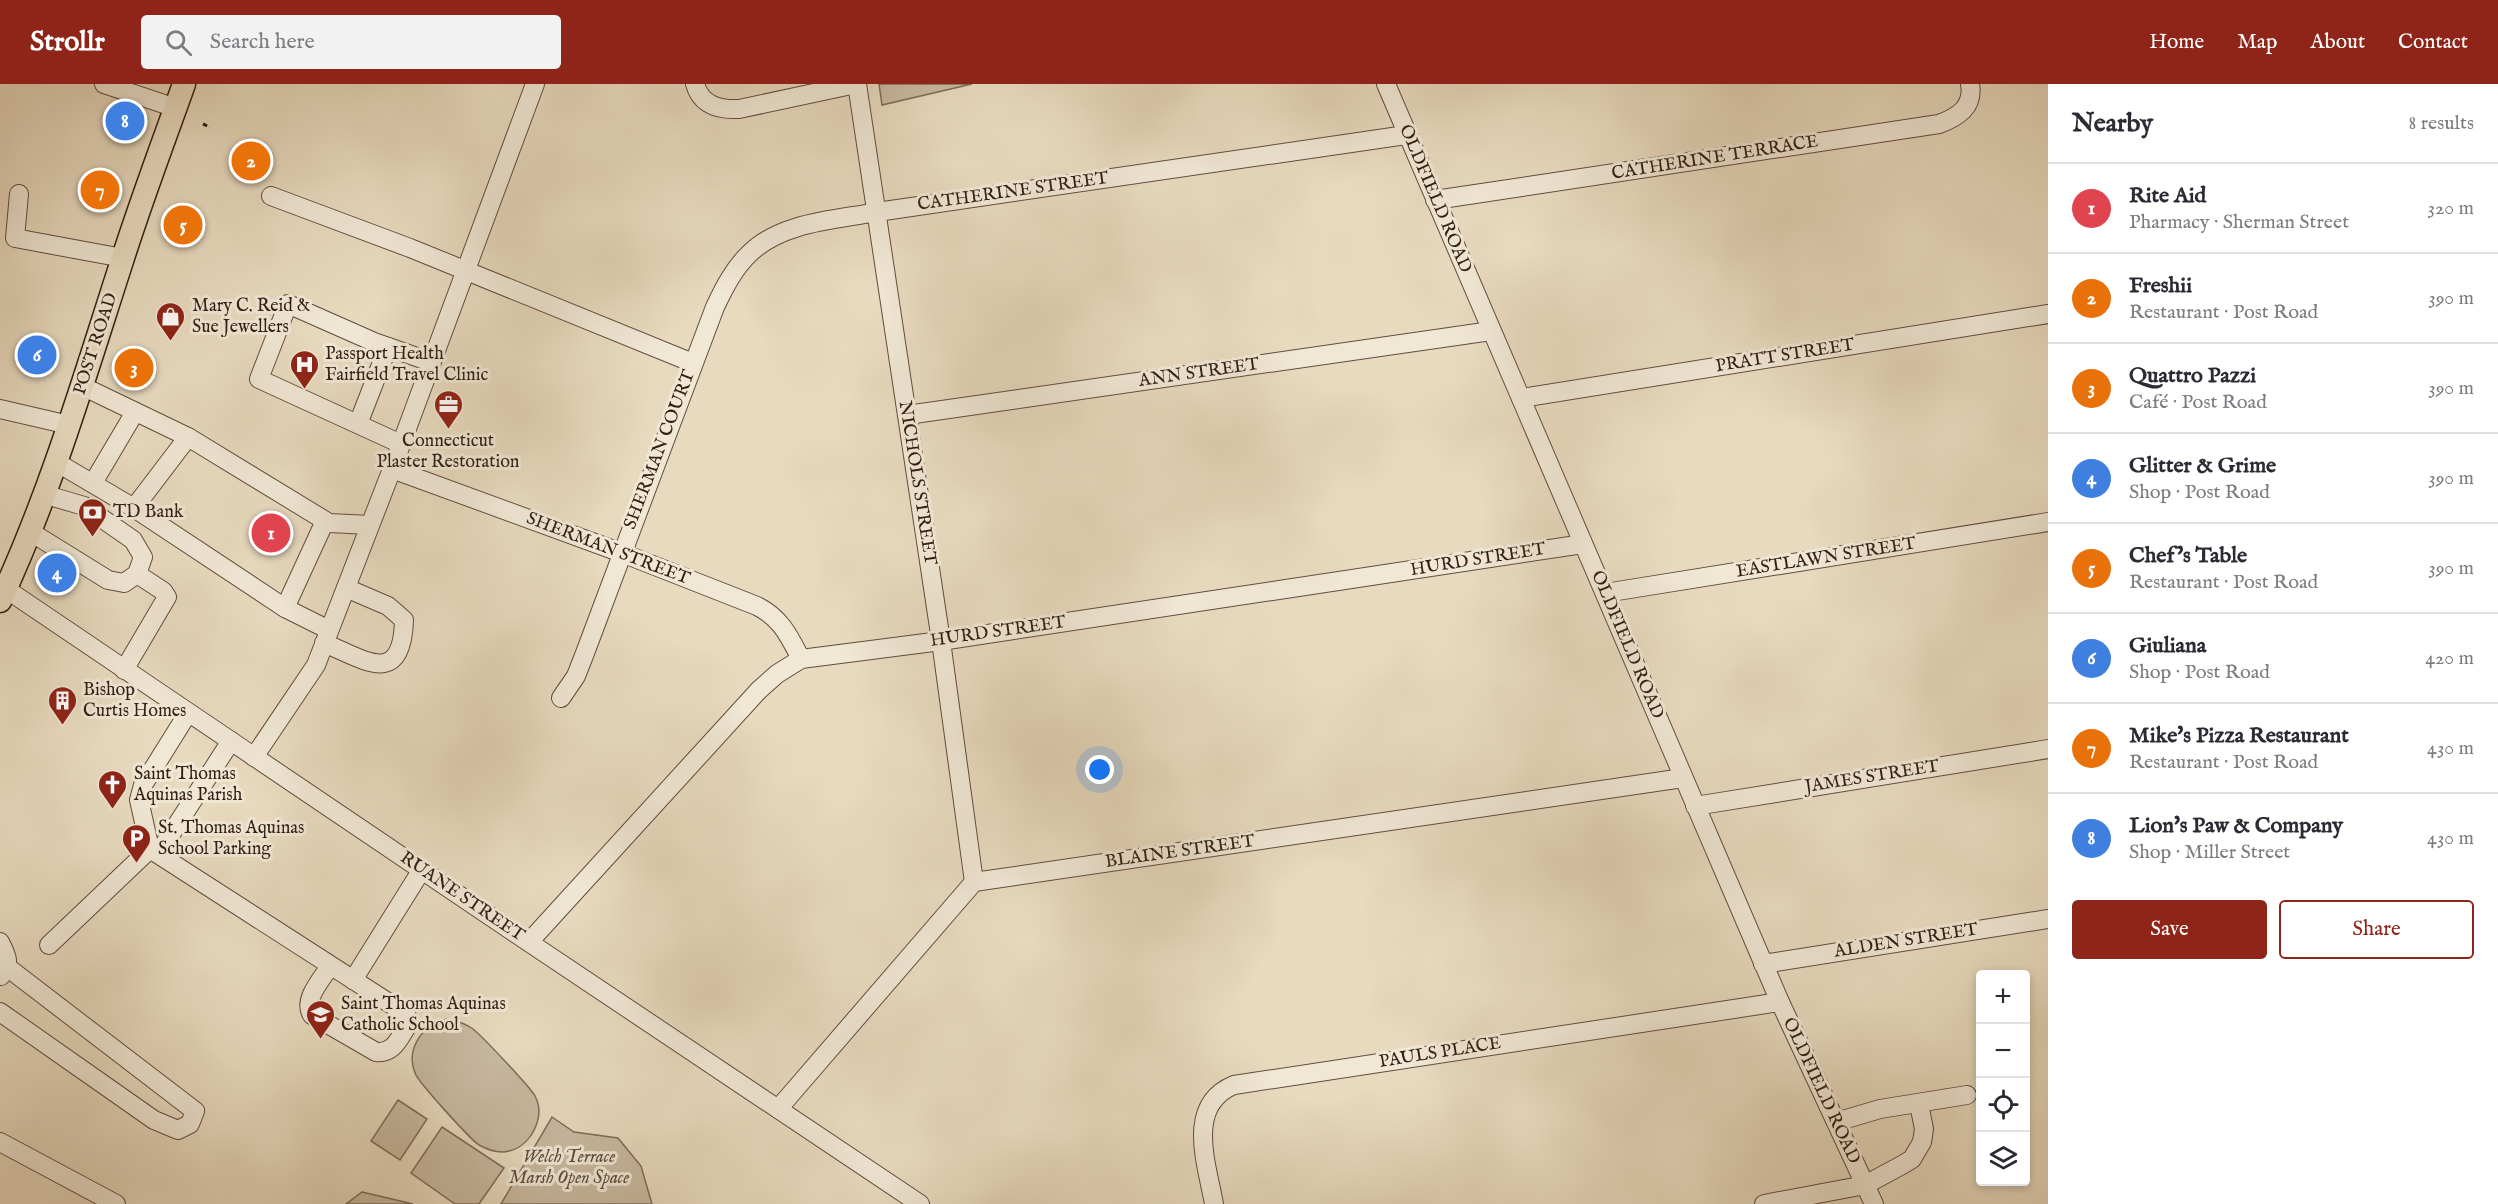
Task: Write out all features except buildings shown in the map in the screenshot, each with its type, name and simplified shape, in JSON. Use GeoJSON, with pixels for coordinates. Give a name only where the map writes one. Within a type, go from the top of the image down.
{"type":"FeatureCollection","features":[{"type":"Feature","properties":{"kind":"main road","name":"POST ROAD"},"geometry":{"type":"LineString","coordinates":[[3,595],[56,462],[123,258],[184,84]]}},
{"type":"Feature","properties":{"kind":"street"},"geometry":{"type":"LineString","coordinates":[[104,84],[176,108]]}},
{"type":"Feature","properties":{"kind":"street"},"geometry":{"type":"LineString","coordinates":[[254,757],[316,665],[392,469],[535,84]]}},
{"type":"Feature","properties":{"kind":"street"},"geometry":{"type":"LineString","coordinates":[[695,84],[701,98],[722,110],[739,109],[856,84]]}},
{"type":"Feature","properties":{"kind":"street","name":"NICHOLS STREET"},"geometry":{"type":"LineString","coordinates":[[856,84],[941,641],[974,882]]}},
{"type":"Feature","properties":{"kind":"street","name":"OLDFIELD ROAD"},"geometry":{"type":"LineString","coordinates":[[1386,84],[1763,964],[1874,1204]]}},
{"type":"Feature","properties":{"kind":"street","name":"CATHERINE TERRACE"},"geometry":{"type":"LineString","coordinates":[[1435,200],[1939,124],[1952,119],[1967,107],[1971,96],[1970,84]]}},
{"type":"Feature","properties":{"kind":"street","name":"CATHERINE STREET"},"geometry":{"type":"LineString","coordinates":[[693,363],[714,307],[726,285],[750,253],[765,241],[781,233],[877,212],[1406,135]]}},
{"type":"Feature","properties":{"kind":"street"},"geometry":{"type":"LineString","coordinates":[[19,194],[15,238],[123,258]]}},
{"type":"Feature","properties":{"kind":"street","name":"SHERMAN COURT"},"geometry":{"type":"LineString","coordinates":[[271,196],[410,248],[464,272],[693,363],[576,676],[561,698]]}},
{"type":"Feature","properties":{"kind":"street"},"geometry":{"type":"LineString","coordinates":[[401,444],[259,379],[288,304],[388,347],[431,362]]}},
{"type":"Feature","properties":{"kind":"street","name":"PRATT STREET"},"geometry":{"type":"LineString","coordinates":[[1521,398],[2048,314]]}},
{"type":"Feature","properties":{"kind":"street","name":"ANN STREET"},"geometry":{"type":"LineString","coordinates":[[907,415],[1491,331]]}},
{"type":"Feature","properties":{"kind":"street"},"geometry":{"type":"LineString","coordinates":[[358,424],[388,347]]}},
{"type":"Feature","properties":{"kind":"street"},"geometry":{"type":"LineString","coordinates":[[82,386],[188,437],[329,523],[370,525]]}},
{"type":"Feature","properties":{"kind":"street"},"geometry":{"type":"LineString","coordinates":[[0,409],[69,424]]}},
{"type":"Feature","properties":{"kind":"street"},"geometry":{"type":"LineString","coordinates":[[93,483],[135,412]]}},
{"type":"Feature","properties":{"kind":"street"},"geometry":{"type":"LineString","coordinates":[[134,508],[188,437]]}},
{"type":"Feature","properties":{"kind":"street"},"geometry":{"type":"LineString","coordinates":[[56,462],[134,508],[327,636],[372,663],[383,665],[391,662],[403,638],[404,620],[388,606],[346,588]]}},
{"type":"Feature","properties":{"kind":"street","name":"SHERMAN STREET"},"geometry":{"type":"LineString","coordinates":[[392,469],[621,553],[767,611],[783,624],[801,659]]}},
{"type":"Feature","properties":{"kind":"street"},"geometry":{"type":"LineString","coordinates":[[29,531],[108,580],[124,583],[137,574],[142,557],[133,540],[84,506],[43,494]]}},
{"type":"Feature","properties":{"kind":"street"},"geometry":{"type":"LineString","coordinates":[[285,608],[325,521]]}},
{"type":"Feature","properties":{"kind":"street","name":"EASTLAWN STREET"},"geometry":{"type":"LineString","coordinates":[[1605,593],[2048,522]]}},
{"type":"Feature","properties":{"kind":"street","name":"HURD STREET"},"geometry":{"type":"LineString","coordinates":[[529,942],[759,690],[777,674],[801,659],[941,641],[1583,544]]}},
{"type":"Feature","properties":{"kind":"street"},"geometry":{"type":"LineString","coordinates":[[124,670],[167,597],[164,591],[137,574]]}},
{"type":"Feature","properties":{"kind":"street","name":"RUANE STREET"},"geometry":{"type":"LineString","coordinates":[[3,595],[124,670],[231,741],[920,1204]]}},
{"type":"Feature","properties":{"kind":"street"},"geometry":{"type":"LineString","coordinates":[[188,713],[143,785],[139,800],[154,851],[407,1016],[408,1025],[392,1050],[384,1053],[376,1052],[312,1015],[308,1010],[309,1000],[330,966]]}},
{"type":"Feature","properties":{"kind":"street"},"geometry":{"type":"LineString","coordinates":[[49,945],[154,851],[231,741]]}},
{"type":"Feature","properties":{"kind":"street","name":"JAMES STREET"},"geometry":{"type":"LineString","coordinates":[[1695,806],[2048,748]]}},
{"type":"Feature","properties":{"kind":"street","name":"BLAINE STREET"},"geometry":{"type":"LineString","coordinates":[[974,882],[1683,778]]}},
{"type":"Feature","properties":{"kind":"street"},"geometry":{"type":"LineString","coordinates":[[353,980],[422,870]]}},
{"type":"Feature","properties":{"kind":"street"},"geometry":{"type":"LineString","coordinates":[[778,1109],[974,882]]}},
{"type":"Feature","properties":{"kind":"street","name":"ALDEN STREET"},"geometry":{"type":"LineString","coordinates":[[1763,964],[2048,919]]}},
{"type":"Feature","properties":{"kind":"street"},"geometry":{"type":"LineString","coordinates":[[0,942],[8,957],[4,972],[195,1111],[189,1124],[178,1130],[154,1120],[0,1012]]}},
{"type":"Feature","properties":{"kind":"street","name":"PAULS PLACE"},"geometry":{"type":"LineString","coordinates":[[1214,1204],[1203,1124],[1212,1100],[1217,1094],[1234,1085],[1780,1002]]}},
{"type":"Feature","properties":{"kind":"street"},"geometry":{"type":"LineString","coordinates":[[1836,1122],[1880,1109],[1967,1095]]}},
{"type":"Feature","properties":{"kind":"street"},"geometry":{"type":"LineString","coordinates":[[1764,1204],[1865,1185],[1902,1165],[1919,1150],[1924,1129],[1919,1104]]}},
{"type":"Feature","properties":{"kind":"street"},"geometry":{"type":"LineString","coordinates":[[0,1142],[116,1204]]}},
{"type":"Feature","properties":{"kind":"path"},"geometry":{"type":"LineString","coordinates":[[203,124],[210,127]]}},
{"type":"Feature","properties":{"kind":"green space"},"geometry":{"type":"Polygon","coordinates":[[[879,84],[972,84],[882,105],[879,84]]]}},
{"type":"Feature","properties":{"kind":"green space"},"geometry":{"type":"Polygon","coordinates":[[[448,1019],[473,1029],[535,1096],[539,1113],[537,1121],[530,1137],[517,1148],[497,1152],[479,1145],[445,1110],[415,1073],[413,1055],[419,1038],[431,1026],[448,1019]]]}},
{"type":"Feature","properties":{"kind":"green space"},"geometry":{"type":"Polygon","coordinates":[[[398,1100],[427,1119],[400,1160],[371,1141],[398,1100]]]}},
{"type":"Feature","properties":{"kind":"green space","name":"Welch Terrace Marsh Open Space"},"geometry":{"type":"Polygon","coordinates":[[[552,1117],[574,1132],[618,1138],[641,1166],[652,1204],[501,1204],[552,1117]]]}},
{"type":"Feature","properties":{"kind":"green space"},"geometry":{"type":"Polygon","coordinates":[[[442,1127],[504,1168],[479,1204],[455,1204],[411,1173],[442,1127]]]}},
{"type":"Feature","properties":{"kind":"green space"},"geometry":{"type":"Polygon","coordinates":[[[362,1192],[413,1204],[346,1204],[362,1192]]]}},
{"type":"Feature","properties":{"kind":"place","name":"Lion's Paw & Company"},"geometry":{"type":"Point","coordinates":[125,121]}},
{"type":"Feature","properties":{"kind":"place","name":"Freshii"},"geometry":{"type":"Point","coordinates":[251,161]}},
{"type":"Feature","properties":{"kind":"place","name":"Mike's Pizza Restaurant"},"geometry":{"type":"Point","coordinates":[100,190]}},
{"type":"Feature","properties":{"kind":"place","name":"Chef's Table"},"geometry":{"type":"Point","coordinates":[183,225]}},
{"type":"Feature","properties":{"kind":"place","name":"Mary C. Reid & Sue Jewellers"},"geometry":{"type":"Point","coordinates":[171,342]}},
{"type":"Feature","properties":{"kind":"place","name":"Giuliana"},"geometry":{"type":"Point","coordinates":[37,355]}},
{"type":"Feature","properties":{"kind":"place","name":"Quattro Pazzi"},"geometry":{"type":"Point","coordinates":[134,368]}},
{"type":"Feature","properties":{"kind":"place","name":"Passport Health Fairfield Travel Clinic"},"geometry":{"type":"Point","coordinates":[304,390]}},
{"type":"Feature","properties":{"kind":"place","name":"Connecticut Plaster Restoration"},"geometry":{"type":"Point","coordinates":[448,430]}},
{"type":"Feature","properties":{"kind":"place","name":"Rite Aid"},"geometry":{"type":"Point","coordinates":[271,533]}},
{"type":"Feature","properties":{"kind":"place","name":"TD Bank"},"geometry":{"type":"Point","coordinates":[92,538]}},
{"type":"Feature","properties":{"kind":"place","name":"Glitter & Grime"},"geometry":{"type":"Point","coordinates":[57,573]}},
{"type":"Feature","properties":{"kind":"place","name":"Bishop Curtis Homes"},"geometry":{"type":"Point","coordinates":[62,726]}},
{"type":"Feature","properties":{"kind":"place","name":"Saint Thomas Aquinas Parish"},"geometry":{"type":"Point","coordinates":[113,810]}},
{"type":"Feature","properties":{"kind":"place","name":"St. Thomas Aquinas School Parking"},"geometry":{"type":"Point","coordinates":[137,864]}},
{"type":"Feature","properties":{"kind":"place","name":"Saint Thomas Aquinas Catholic School"},"geometry":{"type":"Point","coordinates":[320,1040]}}]}
